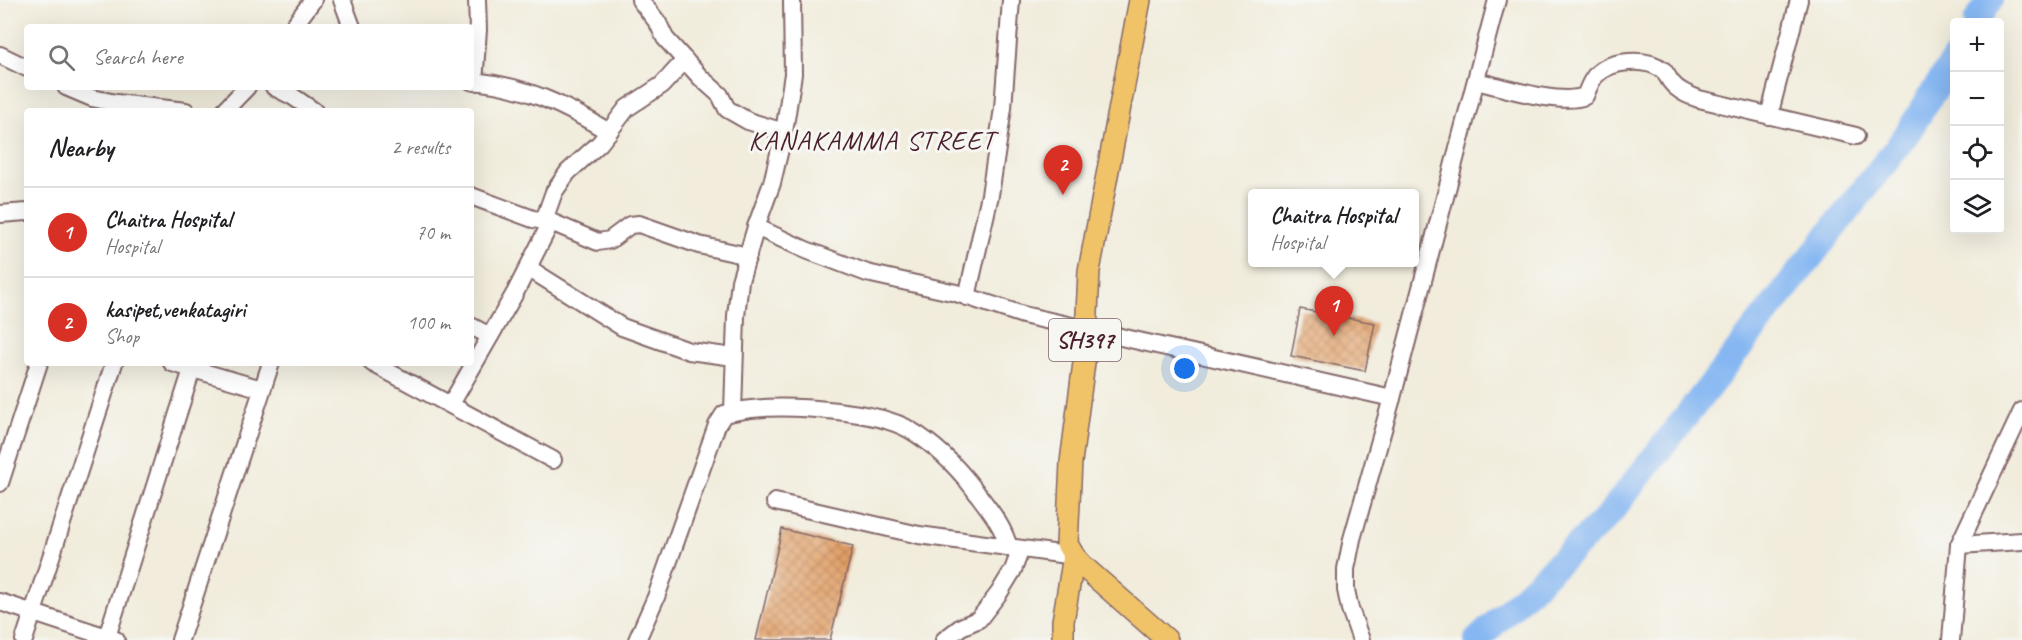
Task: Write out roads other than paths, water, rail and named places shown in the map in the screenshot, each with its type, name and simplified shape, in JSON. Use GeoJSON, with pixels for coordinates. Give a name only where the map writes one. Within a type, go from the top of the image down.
{"type":"FeatureCollection","features":[{"type":"Feature","properties":{"kind":"main road","name":"SH397"},"geometry":{"type":"LineString","coordinates":[[1074,556],[1068,544],[1071,462],[1085,355],[1089,271],[1140,0]]}},
{"type":"Feature","properties":{"kind":"main road"},"geometry":{"type":"LineString","coordinates":[[1063,640],[1063,621],[1074,556]]}},
{"type":"Feature","properties":{"kind":"main road"},"geometry":{"type":"LineString","coordinates":[[1074,556],[1126,606],[1167,640]]}},
{"type":"Feature","properties":{"kind":"street"},"geometry":{"type":"LineString","coordinates":[[295,24],[314,0]]}},
{"type":"Feature","properties":{"kind":"street"},"geometry":{"type":"LineString","coordinates":[[342,0],[351,24]]}},
{"type":"Feature","properties":{"kind":"street"},"geometry":{"type":"LineString","coordinates":[[474,71],[478,30],[477,0]]}},
{"type":"Feature","properties":{"kind":"street"},"geometry":{"type":"LineString","coordinates":[[640,0],[658,23],[665,38],[720,95],[727,109],[748,121],[784,132]]}},
{"type":"Feature","properties":{"kind":"street"},"geometry":{"type":"LineString","coordinates":[[733,412],[740,281],[772,183],[784,132],[793,74],[792,0]]}},
{"type":"Feature","properties":{"kind":"street"},"geometry":{"type":"LineString","coordinates":[[967,297],[990,195],[1000,130],[1011,0]]}},
{"type":"Feature","properties":{"kind":"street"},"geometry":{"type":"LineString","coordinates":[[1361,640],[1346,590],[1346,568],[1352,539],[1392,398],[1497,0]]}},
{"type":"Feature","properties":{"kind":"street"},"geometry":{"type":"LineString","coordinates":[[1769,116],[1799,0]]}},
{"type":"Feature","properties":{"kind":"street"},"geometry":{"type":"LineString","coordinates":[[0,55],[24,67]]}},
{"type":"Feature","properties":{"kind":"street"},"geometry":{"type":"LineString","coordinates":[[474,364],[528,268],[548,221],[554,192],[563,179],[600,143],[627,108],[662,85],[685,60]]}},
{"type":"Feature","properties":{"kind":"street"},"geometry":{"type":"LineString","coordinates":[[1476,81],[1553,98],[1577,99],[1585,96],[1594,76],[1606,67],[1625,62],[1648,64],[1663,70],[1683,93],[1699,99],[1857,136]]}},
{"type":"Feature","properties":{"kind":"street"},"geometry":{"type":"LineString","coordinates":[[474,81],[491,82],[526,90],[586,118],[609,132]]}},
{"type":"Feature","properties":{"kind":"street"},"geometry":{"type":"LineString","coordinates":[[73,90],[92,98],[116,103],[160,108]]}},
{"type":"Feature","properties":{"kind":"street"},"geometry":{"type":"LineString","coordinates":[[227,108],[244,90]]}},
{"type":"Feature","properties":{"kind":"street"},"geometry":{"type":"LineString","coordinates":[[280,90],[310,108]]}},
{"type":"Feature","properties":{"kind":"street"},"geometry":{"type":"LineString","coordinates":[[474,197],[533,219],[548,221],[598,242],[610,240],[630,225],[639,224],[699,245],[748,256]]}},
{"type":"Feature","properties":{"kind":"street"},"geometry":{"type":"LineString","coordinates":[[0,214],[24,212]]}},
{"type":"Feature","properties":{"kind":"street"},"geometry":{"type":"LineString","coordinates":[[756,227],[806,250],[867,273],[967,297],[1023,315],[1392,398]]}},
{"type":"Feature","properties":{"kind":"street"},"geometry":{"type":"LineString","coordinates":[[528,268],[622,327],[689,351],[734,363]]}},
{"type":"Feature","properties":{"kind":"street"},"geometry":{"type":"LineString","coordinates":[[474,328],[490,336]]}},
{"type":"Feature","properties":{"kind":"street"},"geometry":{"type":"LineString","coordinates":[[0,483],[38,366]]}},
{"type":"Feature","properties":{"kind":"street"},"geometry":{"type":"LineString","coordinates":[[24,640],[113,366]]}},
{"type":"Feature","properties":{"kind":"street"},"geometry":{"type":"LineString","coordinates":[[0,602],[110,639],[193,366],[262,389]]}},
{"type":"Feature","properties":{"kind":"street"},"geometry":{"type":"LineString","coordinates":[[180,640],[270,366]]}},
{"type":"Feature","properties":{"kind":"street"},"geometry":{"type":"LineString","coordinates":[[378,366],[553,460]]}},
{"type":"Feature","properties":{"kind":"street"},"geometry":{"type":"LineString","coordinates":[[451,404],[473,366]]}},
{"type":"Feature","properties":{"kind":"street"},"geometry":{"type":"LineString","coordinates":[[637,640],[656,597],[717,425],[724,414],[752,409],[814,409],[876,417],[909,429],[939,452],[969,484],[994,516],[1015,549],[1012,570],[999,593],[979,619],[961,627],[944,640]]}},
{"type":"Feature","properties":{"kind":"street"},"geometry":{"type":"LineString","coordinates":[[1951,640],[1959,545],[2022,411]]}},
{"type":"Feature","properties":{"kind":"street"},"geometry":{"type":"LineString","coordinates":[[775,501],[919,535],[1074,556]]}},
{"type":"Feature","properties":{"kind":"street"},"geometry":{"type":"LineString","coordinates":[[1959,545],[2022,541]]}},
{"type":"Feature","properties":{"kind":"waterway"},"geometry":{"type":"LineString","coordinates":[[1979,18],[1990,0]]}},
{"type":"Feature","properties":{"kind":"waterway"},"geometry":{"type":"LineString","coordinates":[[1477,640],[1607,517],[1905,137],[1950,65]]}},
{"type":"Feature","properties":{"kind":"place","name":"kasipet,venkatagiri"},"geometry":{"type":"Point","coordinates":[1063,195]}},
{"type":"Feature","properties":{"kind":"place","name":"Chaitra Hospital"},"geometry":{"type":"Point","coordinates":[1334,336]}},
{"type":"Feature","properties":{"kind":"district","name":"KANAKAMMA STREET"},"geometry":{"type":"Point","coordinates":[872,140]}}]}
